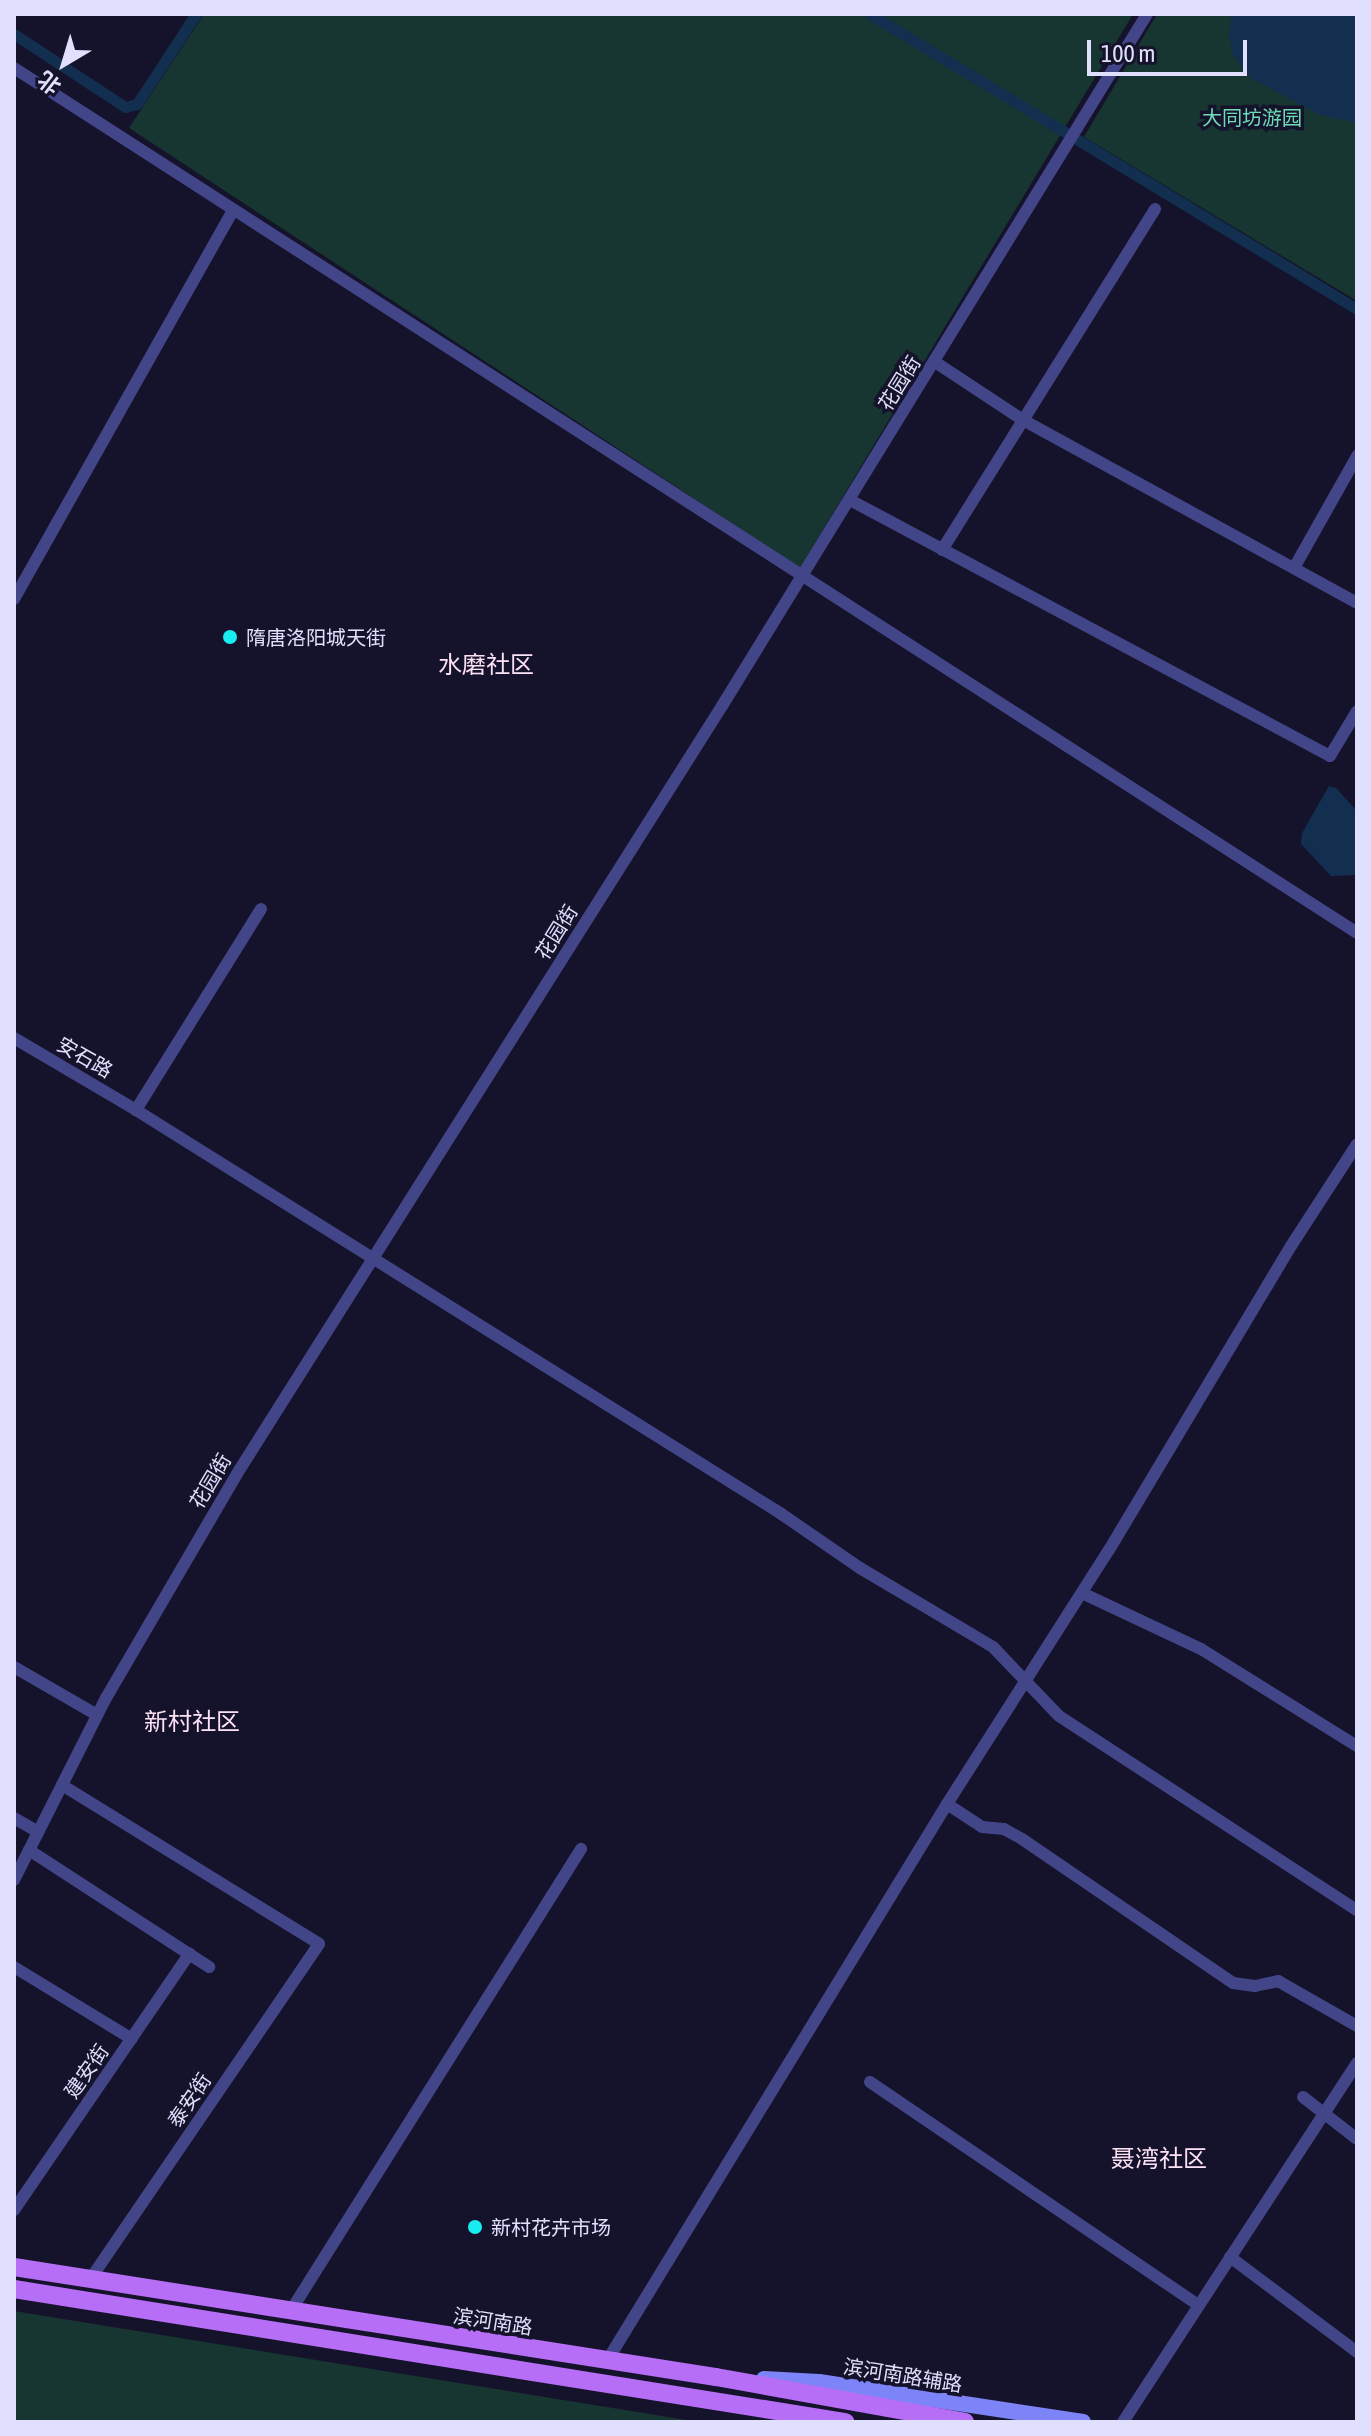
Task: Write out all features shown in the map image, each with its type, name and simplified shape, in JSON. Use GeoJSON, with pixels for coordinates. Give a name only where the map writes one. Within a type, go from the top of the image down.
{"type":"FeatureCollection","features":[{"type":"Feature","properties":{"kind":"main road","name":"滨河南路"},"geometry":{"type":"LineString","coordinates":[[14,2267],[716,2377],[965,2422]]}},
{"type":"Feature","properties":{"kind":"main road"},"geometry":{"type":"LineString","coordinates":[[14,2289],[845,2422]]}},
{"type":"Feature","properties":{"kind":"main road"},"geometry":{"type":"LineString","coordinates":[[207,2320],[211,2298]]}},
{"type":"Feature","properties":{"kind":"main road","name":"滨河南路辅路"},"geometry":{"type":"LineString","coordinates":[[716,2377],[819,2382],[1083,2422]]}},
{"type":"Feature","properties":{"kind":"main road"},"geometry":{"type":"LineString","coordinates":[[714,2401],[795,2422]]}},
{"type":"Feature","properties":{"kind":"street","name":"花园街"},"geometry":{"type":"LineString","coordinates":[[14,1880],[97,1715],[240,1469],[803,576],[1062,158],[1147,14]]}},
{"type":"Feature","properties":{"kind":"street"},"geometry":{"type":"LineString","coordinates":[[14,68],[1357,933]]}},
{"type":"Feature","properties":{"kind":"street"},"geometry":{"type":"LineString","coordinates":[[942,550],[1155,209]]}},
{"type":"Feature","properties":{"kind":"street"},"geometry":{"type":"LineString","coordinates":[[14,599],[233,210]]}},
{"type":"Feature","properties":{"kind":"street"},"geometry":{"type":"LineString","coordinates":[[935,362],[1023,420],[1357,603]]}},
{"type":"Feature","properties":{"kind":"street"},"geometry":{"type":"LineString","coordinates":[[1294,568],[1357,456]]}},
{"type":"Feature","properties":{"kind":"street"},"geometry":{"type":"LineString","coordinates":[[850,500],[1330,756],[1355,720]]}},
{"type":"Feature","properties":{"kind":"street"},"geometry":{"type":"LineString","coordinates":[[136,1110],[261,909]]}},
{"type":"Feature","properties":{"kind":"street","name":"安石路"},"geometry":{"type":"LineString","coordinates":[[14,1038],[374,1258],[780,1513],[860,1568],[993,1647],[1059,1716],[1357,1910]]}},
{"type":"Feature","properties":{"kind":"street"},"geometry":{"type":"LineString","coordinates":[[607,2361],[947,1804],[1082,1593],[1357,1144]]}},
{"type":"Feature","properties":{"kind":"street"},"geometry":{"type":"LineString","coordinates":[[1082,1593],[1201,1649],[1357,1746]]}},
{"type":"Feature","properties":{"kind":"street"},"geometry":{"type":"LineString","coordinates":[[14,1667],[97,1715]]}},
{"type":"Feature","properties":{"kind":"street","name":"泰安街"},"geometry":{"type":"LineString","coordinates":[[62,1785],[319,1944],[91,2278]]}},
{"type":"Feature","properties":{"kind":"street"},"geometry":{"type":"LineString","coordinates":[[947,1804],[982,1827],[1004,1829],[1022,1839],[1233,1983],[1255,1986],[1278,1981],[1357,2026]]}},
{"type":"Feature","properties":{"kind":"street"},"geometry":{"type":"LineString","coordinates":[[14,1818],[38,1832]]}},
{"type":"Feature","properties":{"kind":"street"},"geometry":{"type":"LineString","coordinates":[[290,2312],[581,1849]]}},
{"type":"Feature","properties":{"kind":"street"},"geometry":{"type":"LineString","coordinates":[[29,1850],[209,1967]]}},
{"type":"Feature","properties":{"kind":"street","name":"建安街"},"geometry":{"type":"LineString","coordinates":[[14,2210],[190,1953]]}},
{"type":"Feature","properties":{"kind":"street"},"geometry":{"type":"LineString","coordinates":[[14,1967],[132,2039]]}},
{"type":"Feature","properties":{"kind":"street"},"geometry":{"type":"LineString","coordinates":[[1123,2422],[1357,2063]]}},
{"type":"Feature","properties":{"kind":"street"},"geometry":{"type":"LineString","coordinates":[[870,2082],[1198,2305]]}},
{"type":"Feature","properties":{"kind":"street"},"geometry":{"type":"LineString","coordinates":[[1303,2097],[1357,2139]]}},
{"type":"Feature","properties":{"kind":"street"},"geometry":{"type":"LineString","coordinates":[[1230,2257],[1357,2352]]}},
{"type":"Feature","properties":{"kind":"green space"},"geometry":{"type":"Polygon","coordinates":[[[204,14],[1133,14],[800,568],[129,128],[204,14]]]}},
{"type":"Feature","properties":{"kind":"green space","name":"大同坊游园"},"geometry":{"type":"Polygon","coordinates":[[[1157,14],[1357,14],[1357,301],[1084,137],[1157,14]]]}},
{"type":"Feature","properties":{"kind":"green space"},"geometry":{"type":"Polygon","coordinates":[[[14,2311],[699,2422],[14,2422],[14,2311]]]}},
{"type":"Feature","properties":{"kind":"water"},"geometry":{"type":"Polygon","coordinates":[[[1232,14],[1357,14],[1357,123],[1320,115],[1251,78],[1233,55],[1229,36],[1232,14]]]}},
{"type":"Feature","properties":{"kind":"water"},"geometry":{"type":"Polygon","coordinates":[[[1329,786],[1336,788],[1357,811],[1357,875],[1331,876],[1301,844],[1302,833],[1329,786]]]}},
{"type":"Feature","properties":{"kind":"waterway"},"geometry":{"type":"LineString","coordinates":[[14,34],[125,107],[137,104],[196,14]]}},
{"type":"Feature","properties":{"kind":"waterway"},"geometry":{"type":"LineString","coordinates":[[870,14],[1357,309]]}},
{"type":"Feature","properties":{"kind":"place","name":"隋唐洛阳城天街"},"geometry":{"type":"Point","coordinates":[230,637]}},
{"type":"Feature","properties":{"kind":"place","name":"新村花卉市场"},"geometry":{"type":"Point","coordinates":[475,2227]}},
{"type":"Feature","properties":{"kind":"district","name":"水磨社区"},"geometry":{"type":"Point","coordinates":[486,665]}},
{"type":"Feature","properties":{"kind":"district","name":"新村社区"},"geometry":{"type":"Point","coordinates":[192,1722]}},
{"type":"Feature","properties":{"kind":"district","name":"聂湾社区"},"geometry":{"type":"Point","coordinates":[1159,2159]}}]}
